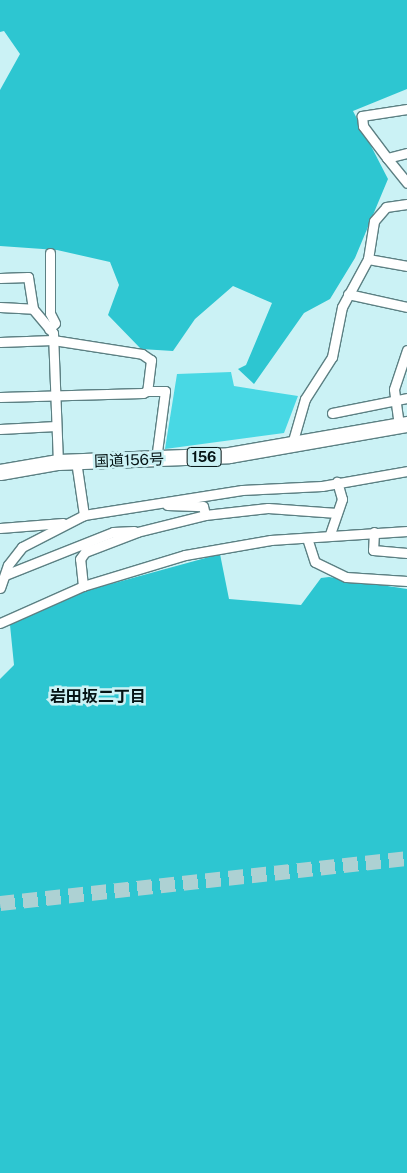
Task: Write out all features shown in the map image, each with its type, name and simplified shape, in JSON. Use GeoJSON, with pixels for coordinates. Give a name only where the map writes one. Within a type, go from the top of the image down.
{"type":"FeatureCollection","features":[{"type":"Feature","properties":{"kind":"highway","name":"国道156号"},"geometry":{"type":"LineString","coordinates":[[0,472],[58,462],[229,455],[403,424]]}},
{"type":"Feature","properties":{"kind":"street"},"geometry":{"type":"LineString","coordinates":[[407,109],[362,116],[363,126],[407,183]]}},
{"type":"Feature","properties":{"kind":"street"},"geometry":{"type":"LineString","coordinates":[[387,158],[407,153]]}},
{"type":"Feature","properties":{"kind":"street"},"geometry":{"type":"LineString","coordinates":[[292,444],[305,399],[332,357],[348,294],[368,259],[374,222],[386,207],[407,204]]}},
{"type":"Feature","properties":{"kind":"street"},"geometry":{"type":"LineString","coordinates":[[49,329],[55,323],[50,313],[50,253]]}},
{"type":"Feature","properties":{"kind":"street"},"geometry":{"type":"LineString","coordinates":[[368,259],[407,266]]}},
{"type":"Feature","properties":{"kind":"street"},"geometry":{"type":"LineString","coordinates":[[0,278],[28,277],[33,309],[49,329],[53,340],[58,462]]}},
{"type":"Feature","properties":{"kind":"street"},"geometry":{"type":"LineString","coordinates":[[348,294],[407,307]]}},
{"type":"Feature","properties":{"kind":"street"},"geometry":{"type":"LineString","coordinates":[[0,307],[33,309]]}},
{"type":"Feature","properties":{"kind":"street"},"geometry":{"type":"LineString","coordinates":[[0,342],[53,340],[142,354],[150,360],[147,391]]}},
{"type":"Feature","properties":{"kind":"street"},"geometry":{"type":"LineString","coordinates":[[403,424],[394,389],[407,351]]}},
{"type":"Feature","properties":{"kind":"street"},"geometry":{"type":"LineString","coordinates":[[0,397],[166,391],[156,459]]}},
{"type":"Feature","properties":{"kind":"street"},"geometry":{"type":"LineString","coordinates":[[332,413],[407,398]]}},
{"type":"Feature","properties":{"kind":"street"},"geometry":{"type":"LineString","coordinates":[[0,429],[56,426]]}},
{"type":"Feature","properties":{"kind":"street"},"geometry":{"type":"LineString","coordinates":[[76,461],[84,515]]}},
{"type":"Feature","properties":{"kind":"street"},"geometry":{"type":"LineString","coordinates":[[0,588],[5,575],[22,547],[63,524],[84,515],[159,503],[337,482],[407,471]]}},
{"type":"Feature","properties":{"kind":"street"},"geometry":{"type":"LineString","coordinates":[[330,534],[342,499],[337,482]]}},
{"type":"Feature","properties":{"kind":"street"},"geometry":{"type":"LineString","coordinates":[[159,503],[203,506],[206,515]]}},
{"type":"Feature","properties":{"kind":"street"},"geometry":{"type":"LineString","coordinates":[[83,586],[80,560],[85,552],[137,532],[206,515],[268,508],[337,513]]}},
{"type":"Feature","properties":{"kind":"street"},"geometry":{"type":"LineString","coordinates":[[0,528],[54,521],[63,524]]}},
{"type":"Feature","properties":{"kind":"street"},"geometry":{"type":"LineString","coordinates":[[0,623],[83,586],[185,555],[330,534],[407,530]]}},
{"type":"Feature","properties":{"kind":"street"},"geometry":{"type":"LineString","coordinates":[[5,575],[113,532],[137,532]]}},
{"type":"Feature","properties":{"kind":"street"},"geometry":{"type":"LineString","coordinates":[[374,532],[373,550],[407,553]]}},
{"type":"Feature","properties":{"kind":"street"},"geometry":{"type":"LineString","coordinates":[[307,538],[315,562],[346,577],[407,582]]}},
{"type":"Feature","properties":{"kind":"shaded area"},"geometry":{"type":"Polygon","coordinates":[[[0,0],[407,0],[407,89],[353,111],[388,179],[355,258],[330,299],[304,313],[254,384],[238,369],[246,365],[272,303],[233,286],[195,319],[173,351],[141,349],[108,315],[119,285],[110,262],[57,250],[0,246],[0,90],[20,54],[4,31],[0,32],[0,0]]]}},
{"type":"Feature","properties":{"kind":"shaded area"},"geometry":{"type":"Polygon","coordinates":[[[231,372],[234,386],[298,396],[284,433],[165,449],[177,374],[231,372]]]}},
{"type":"Feature","properties":{"kind":"shaded area"},"geometry":{"type":"Polygon","coordinates":[[[220,554],[229,599],[301,605],[321,578],[329,577],[407,589],[407,1173],[0,1173],[0,679],[14,665],[10,625],[16,614],[27,607],[220,554]]]}},
{"type":"Feature","properties":{"kind":"tunnel"},"geometry":{"type":"LineString","coordinates":[[0,903],[407,858]]}},
{"type":"Feature","properties":{"kind":"district","name":"岩田坂二丁目"},"geometry":{"type":"Point","coordinates":[98,697]}}]}
